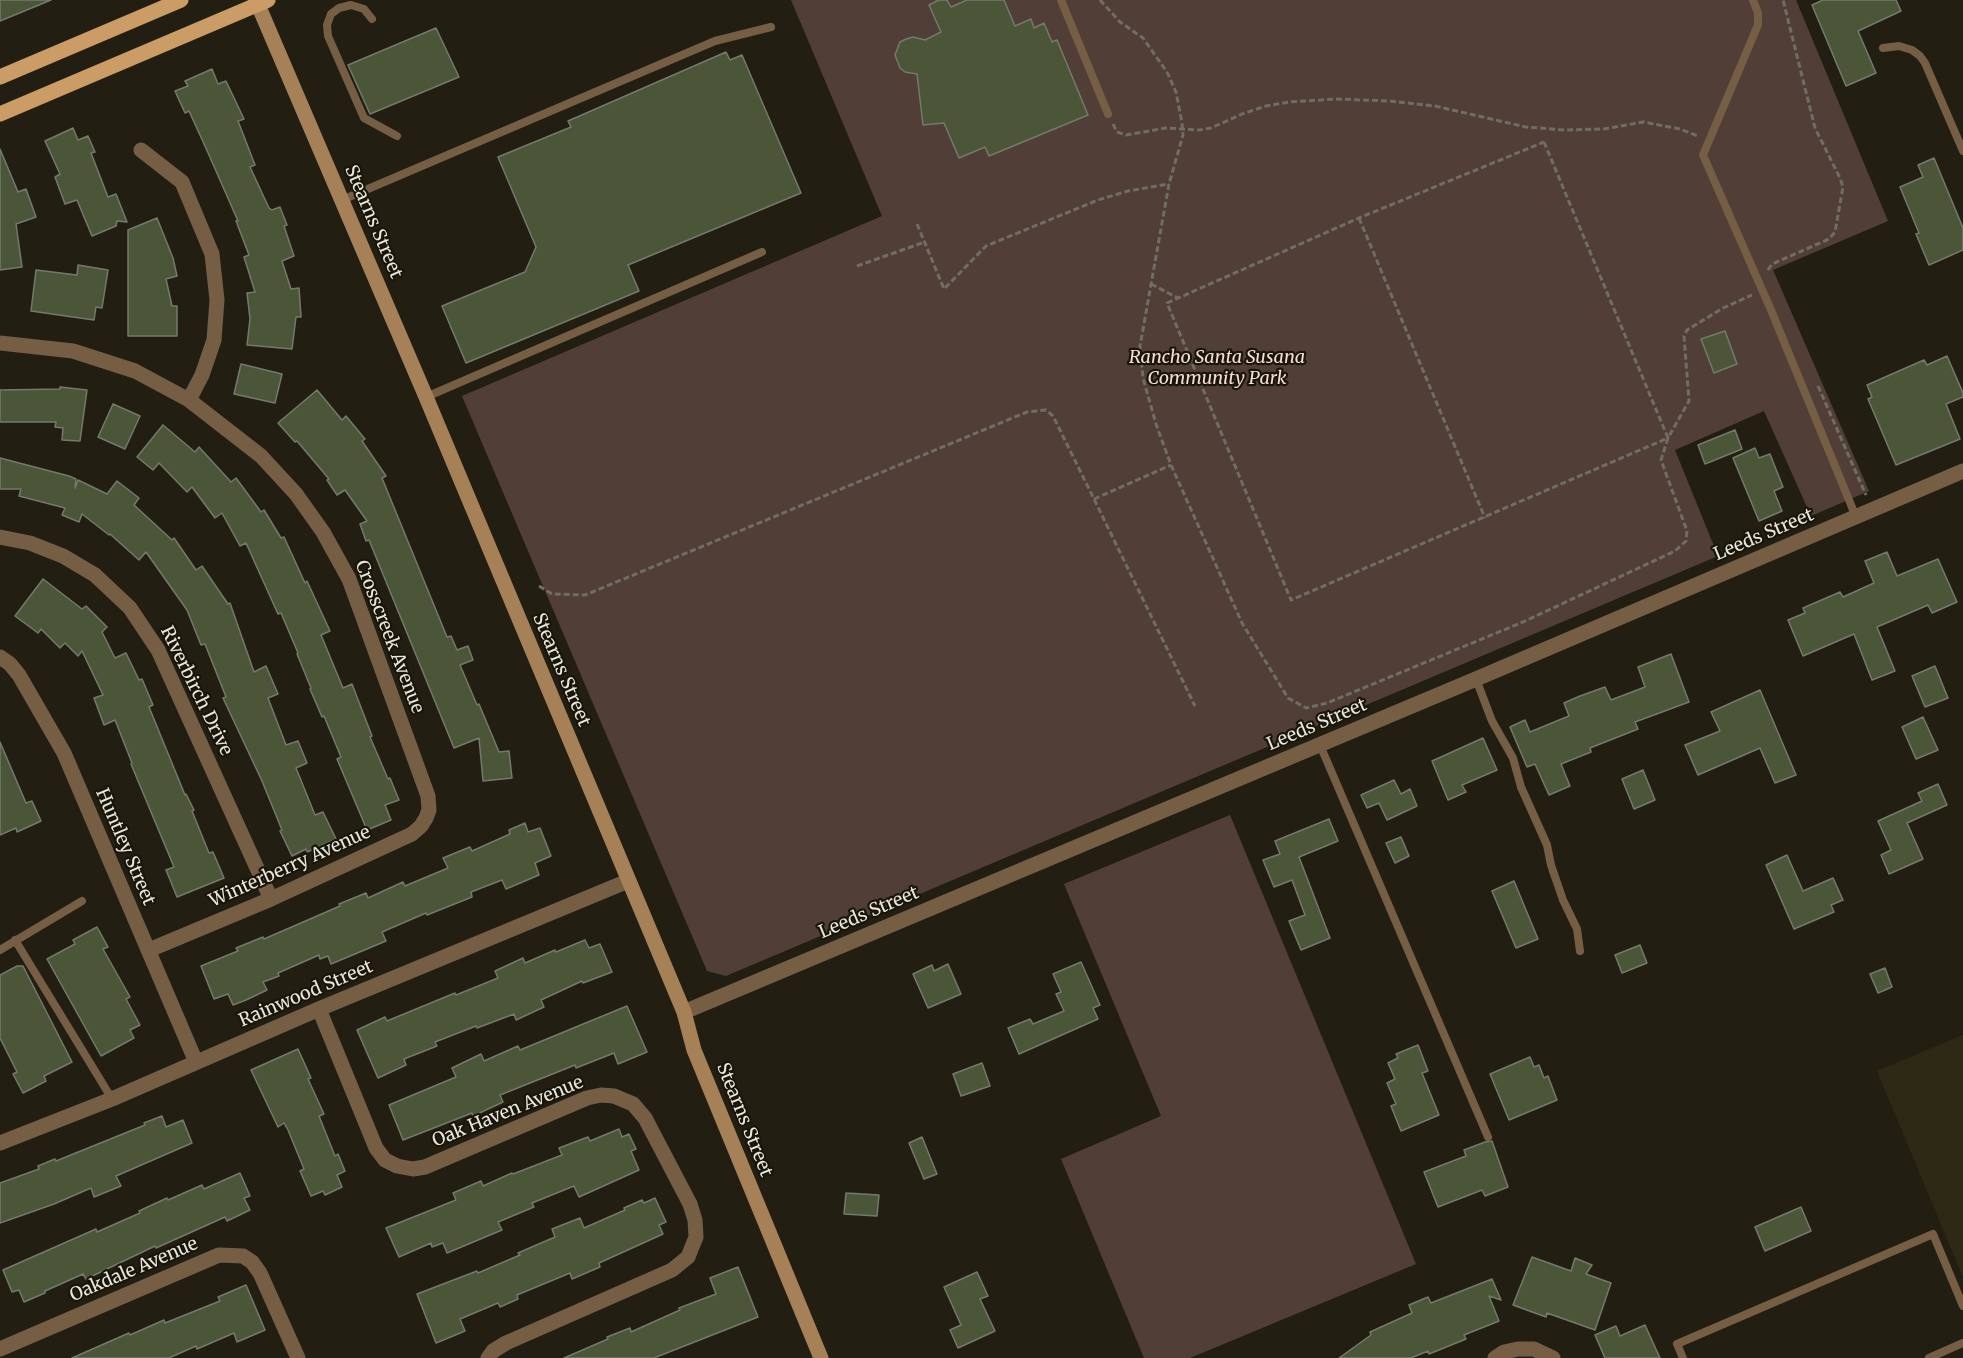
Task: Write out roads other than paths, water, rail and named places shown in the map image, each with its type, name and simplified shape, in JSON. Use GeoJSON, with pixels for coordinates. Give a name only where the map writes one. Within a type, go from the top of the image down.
{"type":"FeatureCollection","features":[{"type":"Feature","properties":{"kind":"main road"},"geometry":{"type":"LineString","coordinates":[[0,77],[180,0]]}},
{"type":"Feature","properties":{"kind":"main road"},"geometry":{"type":"LineString","coordinates":[[0,114],[260,2]]}},
{"type":"Feature","properties":{"kind":"main road","name":"Stearns Street"},"geometry":{"type":"LineString","coordinates":[[260,2],[684,1012],[694,1050],[821,1358]]}},
{"type":"Feature","properties":{"kind":"street"},"geometry":{"type":"LineString","coordinates":[[141,150],[182,182],[212,254],[217,300],[214,340],[202,375],[189,400]]}},
{"type":"Feature","properties":{"kind":"street","name":"Crosscreek Avenue"},"geometry":{"type":"LineString","coordinates":[[0,343],[74,351],[135,371],[189,400],[261,456],[296,494],[323,532],[349,579],[429,802]]}},
{"type":"Feature","properties":{"kind":"street","name":"Leeds Street"},"geometry":{"type":"LineString","coordinates":[[684,1012],[1320,745],[1963,471]]}},
{"type":"Feature","properties":{"kind":"street","name":"Riverbirch Drive"},"geometry":{"type":"LineString","coordinates":[[0,537],[30,543],[63,556],[95,575],[130,608],[158,650],[271,898]]}},
{"type":"Feature","properties":{"kind":"street","name":"Huntley Street"},"geometry":{"type":"LineString","coordinates":[[0,657],[19,675],[64,753],[196,1062]]}},
{"type":"Feature","properties":{"kind":"street","name":"Winterberry Avenue"},"geometry":{"type":"LineString","coordinates":[[149,950],[412,834],[426,818],[429,802]]}},
{"type":"Feature","properties":{"kind":"street","name":"Rainwood Street"},"geometry":{"type":"LineString","coordinates":[[0,1143],[112,1099],[319,1008],[628,881]]}},
{"type":"Feature","properties":{"kind":"street","name":"Oak Haven Avenue"},"geometry":{"type":"LineString","coordinates":[[319,1008],[376,1148],[385,1160],[397,1166],[413,1169],[425,1167],[587,1098],[601,1095],[614,1096],[633,1104],[645,1118],[690,1204],[695,1220],[696,1238],[687,1257],[672,1270],[506,1343],[493,1351],[488,1358]]}},
{"type":"Feature","properties":{"kind":"street","name":"Oakdale Avenue"},"geometry":{"type":"LineString","coordinates":[[0,1349],[219,1255],[243,1256],[256,1267],[267,1286],[298,1358]]}},
{"type":"Feature","properties":{"kind":"street"},"geometry":{"type":"LineString","coordinates":[[1495,1358],[1504,1352],[1518,1348],[1534,1349],[1553,1358]]}},
{"type":"Feature","properties":{"kind":"lane"},"geometry":{"type":"LineString","coordinates":[[1061,0],[1108,114]]}},
{"type":"Feature","properties":{"kind":"lane"},"geometry":{"type":"LineString","coordinates":[[1753,0],[1758,14],[1758,25],[1703,155],[1856,517]]}},
{"type":"Feature","properties":{"kind":"lane"},"geometry":{"type":"LineString","coordinates":[[372,20],[363,9],[351,5],[339,8],[331,14],[327,25],[328,36],[364,118],[397,136]]}},
{"type":"Feature","properties":{"kind":"lane"},"geometry":{"type":"LineString","coordinates":[[342,200],[715,40],[771,27]]}},
{"type":"Feature","properties":{"kind":"lane"},"geometry":{"type":"LineString","coordinates":[[1883,48],[1899,46],[1912,50],[1925,63],[1963,151]]}},
{"type":"Feature","properties":{"kind":"lane"},"geometry":{"type":"LineString","coordinates":[[426,397],[762,252]]}},
{"type":"Feature","properties":{"kind":"lane"},"geometry":{"type":"LineString","coordinates":[[1476,679],[1492,721],[1513,758],[1521,787],[1547,846],[1563,900],[1577,929],[1580,951]]}},
{"type":"Feature","properties":{"kind":"lane"},"geometry":{"type":"LineString","coordinates":[[1320,745],[1488,1137]]}},
{"type":"Feature","properties":{"kind":"lane"},"geometry":{"type":"LineString","coordinates":[[0,950],[82,901]]}},
{"type":"Feature","properties":{"kind":"lane"},"geometry":{"type":"LineString","coordinates":[[15,940],[112,1099]]}},
{"type":"Feature","properties":{"kind":"lane"},"geometry":{"type":"LineString","coordinates":[[1683,1358],[1677,1344],[1933,1234],[1963,1306]]}},
{"type":"Feature","properties":{"kind":"lane"},"geometry":{"type":"LineString","coordinates":[[1929,1358],[1963,1344]]}},
{"type":"Feature","properties":{"kind":"park label","name":"Rancho Santa Susana Community Park"},"geometry":{"type":"Point","coordinates":[1217,368]}}]}
